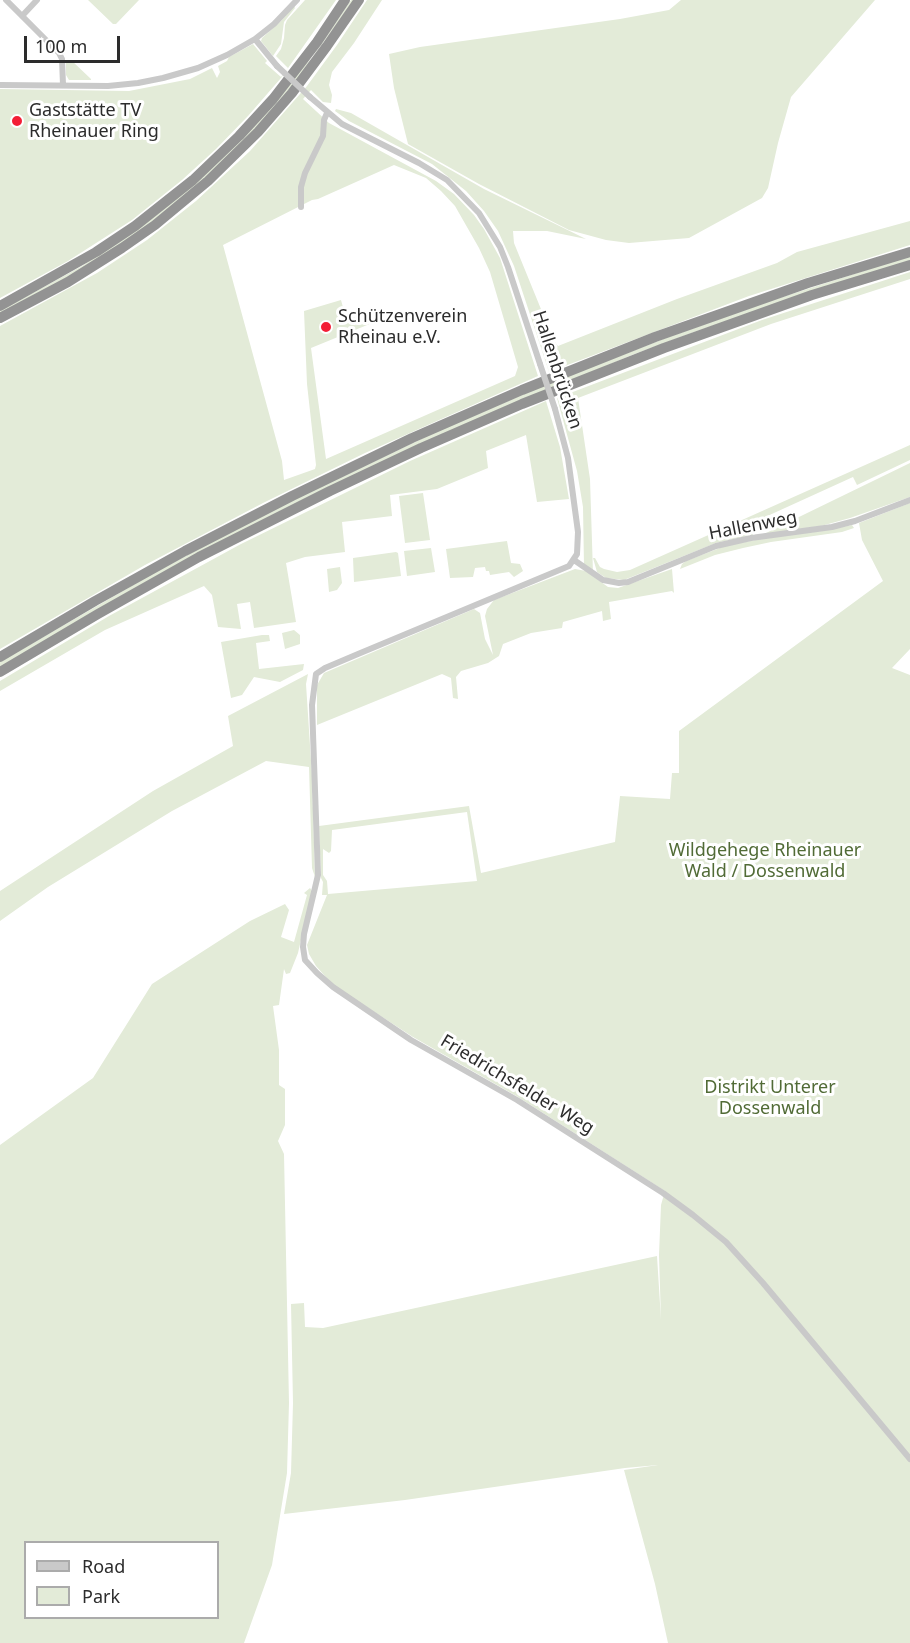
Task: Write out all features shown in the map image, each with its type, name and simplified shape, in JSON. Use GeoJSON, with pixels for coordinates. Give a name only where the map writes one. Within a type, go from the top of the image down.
{"type":"FeatureCollection","features":[{"type":"Feature","properties":{"kind":"highway"},"geometry":{"type":"LineString","coordinates":[[0,306],[96,252],[135,226],[193,180],[239,136],[273,99],[317,42],[345,0]]}},
{"type":"Feature","properties":{"kind":"highway"},"geometry":{"type":"LineString","coordinates":[[0,318],[68,282],[113,254],[155,225],[200,188],[258,132],[292,93],[358,0]]}},
{"type":"Feature","properties":{"kind":"highway"},"geometry":{"type":"LineString","coordinates":[[0,657],[227,529],[433,429],[522,390],[655,337],[808,284],[910,252]]}},
{"type":"Feature","properties":{"kind":"highway"},"geometry":{"type":"LineString","coordinates":[[0,672],[199,557],[421,448],[664,348],[812,295],[910,265]]}},
{"type":"Feature","properties":{"kind":"street"},"geometry":{"type":"LineString","coordinates":[[6,0],[59,53],[62,59],[63,86]]}},
{"type":"Feature","properties":{"kind":"street"},"geometry":{"type":"LineString","coordinates":[[22,16],[37,0]]}},
{"type":"Feature","properties":{"kind":"street"},"geometry":{"type":"LineString","coordinates":[[0,85],[121,85],[163,78],[209,63],[255,39],[274,24],[297,0]]}},
{"type":"Feature","properties":{"kind":"street","name":"Hallenbrücken"},"geometry":{"type":"LineString","coordinates":[[255,39],[277,66],[327,113],[360,134],[447,180],[479,213],[500,247],[555,409],[568,458],[573,483],[579,545],[574,560]]}},
{"type":"Feature","properties":{"kind":"street"},"geometry":{"type":"LineString","coordinates":[[302,207],[301,187],[305,173],[323,136],[327,113]]}},
{"type":"Feature","properties":{"kind":"street","name":"Hallenweg"},"geometry":{"type":"LineString","coordinates":[[574,560],[603,580],[628,582],[716,546],[751,538],[832,527],[855,521],[910,500]]}},
{"type":"Feature","properties":{"kind":"street","name":"Friedrichsfelder Weg"},"geometry":{"type":"LineString","coordinates":[[574,560],[562,570],[325,668],[316,674],[312,705],[318,867],[316,886],[304,934],[305,960],[333,987],[411,1040],[517,1100],[693,1215],[726,1242],[910,1459]]}},
{"type":"Feature","properties":{"kind":"green space"},"geometry":{"type":"Polygon","coordinates":[[[88,0],[139,0],[116,24],[113,24],[88,0]]]}},
{"type":"Feature","properties":{"kind":"green space"},"geometry":{"type":"Polygon","coordinates":[[[305,0],[336,0],[281,78],[216,149],[132,220],[68,261],[0,298],[0,89],[129,91],[190,79],[212,68],[217,78],[220,72],[218,66],[253,44],[267,61],[265,63],[281,77],[288,68],[276,56],[281,49],[285,25],[305,0]]]}},
{"type":"Feature","properties":{"kind":"green space"},"geometry":{"type":"Polygon","coordinates":[[[351,0],[354,0],[291,87],[246,139],[202,181],[139,232],[72,275],[0,314],[0,311],[82,266],[137,230],[311,59],[351,0]]]}},
{"type":"Feature","properties":{"kind":"green space"},"geometry":{"type":"Polygon","coordinates":[[[367,0],[382,0],[332,72],[329,85],[332,95],[331,103],[323,102],[311,90],[303,99],[329,123],[436,181],[454,194],[474,215],[500,258],[538,376],[365,453],[263,503],[145,565],[0,649],[0,326],[97,273],[147,240],[196,201],[250,151],[307,86],[367,0]],[[394,165],[312,200],[223,245],[282,461],[284,480],[315,469],[316,465],[307,384],[304,311],[341,300],[347,322],[350,318],[374,311],[377,321],[311,348],[326,459],[515,376],[518,367],[490,272],[455,206],[426,178],[394,165]]]}},
{"type":"Feature","properties":{"kind":"green space"},"geometry":{"type":"Polygon","coordinates":[[[681,0],[875,0],[791,97],[768,188],[762,198],[689,238],[629,243],[606,240],[569,230],[479,184],[408,144],[394,88],[389,54],[420,47],[669,10],[681,0]]]}},
{"type":"Feature","properties":{"kind":"green space"},"geometry":{"type":"Polygon","coordinates":[[[294,6],[295,8],[284,22],[281,44],[273,56],[261,41],[262,38],[294,6]]]}},
{"type":"Feature","properties":{"kind":"green space"},"geometry":{"type":"Polygon","coordinates":[[[71,60],[91,80],[69,80],[66,75],[66,61],[71,60]]]}},
{"type":"Feature","properties":{"kind":"green space"},"geometry":{"type":"Polygon","coordinates":[[[336,109],[351,113],[484,189],[586,239],[547,231],[513,231],[514,243],[558,346],[777,263],[797,252],[910,221],[910,245],[749,296],[549,372],[514,266],[498,231],[484,211],[466,191],[432,164],[349,121],[335,111],[336,109]]]}},
{"type":"Feature","properties":{"kind":"green space"},"geometry":{"type":"Polygon","coordinates":[[[910,256],[910,260],[632,355],[438,436],[0,667],[0,662],[154,573],[268,512],[436,432],[550,383],[666,338],[773,300],[910,256]]]}},
{"type":"Feature","properties":{"kind":"green space"},"geometry":{"type":"Polygon","coordinates":[[[910,272],[910,279],[771,324],[578,398],[590,479],[593,573],[584,566],[583,507],[577,471],[557,398],[762,320],[910,272]]]}},
{"type":"Feature","properties":{"kind":"green space"},"geometry":{"type":"Polygon","coordinates":[[[546,401],[560,447],[569,499],[537,502],[526,435],[486,451],[488,468],[437,489],[390,495],[392,516],[342,522],[345,552],[305,557],[286,563],[296,622],[254,628],[250,602],[237,604],[241,629],[218,627],[212,595],[204,586],[105,630],[0,691],[0,681],[109,616],[241,544],[410,461],[546,401]]]}},
{"type":"Feature","properties":{"kind":"green space"},"geometry":{"type":"Polygon","coordinates":[[[910,445],[910,460],[857,485],[853,477],[763,518],[759,529],[752,535],[716,543],[624,580],[606,578],[597,572],[593,558],[604,569],[617,572],[630,570],[910,445]]]}},
{"type":"Feature","properties":{"kind":"green space"},"geometry":{"type":"Polygon","coordinates":[[[910,463],[910,497],[821,526],[764,534],[910,463]]]}},
{"type":"Feature","properties":{"kind":"green space"},"geometry":{"type":"Polygon","coordinates":[[[423,493],[430,540],[405,543],[399,496],[423,493]]]}},
{"type":"Feature","properties":{"kind":"green space","name":"Distrikt Unterer Dossenwald"},"geometry":{"type":"Polygon","coordinates":[[[910,503],[910,649],[892,668],[910,675],[910,1643],[668,1643],[655,1584],[624,1470],[658,1465],[405,1500],[284,1514],[291,1473],[293,1403],[291,1304],[304,1303],[305,1327],[323,1328],[657,1256],[661,1320],[659,1255],[661,1205],[665,1191],[518,1097],[413,1037],[333,985],[316,966],[307,945],[327,895],[322,895],[319,826],[469,806],[481,873],[615,842],[620,796],[670,799],[672,773],[679,773],[679,731],[883,581],[862,540],[859,523],[910,503]],[[467,812],[332,830],[331,851],[329,853],[323,849],[323,875],[327,881],[328,894],[477,881],[467,812]]]}},
{"type":"Feature","properties":{"kind":"green space"},"geometry":{"type":"Polygon","coordinates":[[[852,525],[854,528],[842,532],[771,542],[715,555],[680,569],[686,561],[725,546],[852,525]]]}},
{"type":"Feature","properties":{"kind":"green space"},"geometry":{"type":"Polygon","coordinates":[[[507,541],[511,563],[520,564],[523,571],[514,577],[509,572],[490,575],[485,567],[475,568],[473,577],[450,578],[446,549],[507,541]]]}},
{"type":"Feature","properties":{"kind":"green space"},"geometry":{"type":"Polygon","coordinates":[[[431,548],[435,572],[407,576],[404,551],[431,548]]]}},
{"type":"Feature","properties":{"kind":"green space"},"geometry":{"type":"Polygon","coordinates":[[[396,552],[401,576],[354,582],[353,558],[396,552]]]}},
{"type":"Feature","properties":{"kind":"green space"},"geometry":{"type":"Polygon","coordinates":[[[340,567],[342,583],[337,590],[329,592],[327,569],[340,567]]]}},
{"type":"Feature","properties":{"kind":"green space"},"geometry":{"type":"Polygon","coordinates":[[[575,569],[586,571],[608,587],[618,588],[672,569],[674,593],[672,591],[609,602],[611,619],[603,621],[602,611],[563,622],[562,628],[531,633],[503,644],[499,656],[488,663],[461,671],[456,677],[458,699],[453,698],[451,678],[442,674],[317,725],[317,685],[324,673],[474,609],[480,613],[485,639],[493,655],[485,616],[494,600],[575,569]]]}},
{"type":"Feature","properties":{"kind":"green space"},"geometry":{"type":"Polygon","coordinates":[[[294,630],[300,635],[300,644],[285,649],[282,633],[294,630]]]}},
{"type":"Feature","properties":{"kind":"green space"},"geometry":{"type":"Polygon","coordinates":[[[269,635],[270,641],[256,643],[259,669],[304,664],[303,670],[280,682],[254,677],[242,695],[231,698],[221,642],[269,635]]]}},
{"type":"Feature","properties":{"kind":"green space"},"geometry":{"type":"Polygon","coordinates":[[[308,674],[306,684],[315,877],[312,868],[309,767],[266,761],[172,811],[48,887],[0,921],[0,891],[153,791],[233,746],[228,716],[308,674]]]}},
{"type":"Feature","properties":{"kind":"green space"},"geometry":{"type":"Polygon","coordinates":[[[310,888],[312,891],[298,953],[290,973],[286,974],[284,969],[279,1005],[273,1006],[279,1050],[279,1085],[285,1089],[285,1125],[278,1141],[284,1154],[289,1403],[287,1473],[272,1565],[244,1643],[0,1643],[0,1145],[93,1078],[152,984],[250,921],[285,904],[289,910],[281,937],[294,942],[307,895],[304,893],[310,888]]]}},
{"type":"Feature","properties":{"kind":"place","name":"Gaststätte TV Rheinauer Ring"},"geometry":{"type":"Point","coordinates":[17,121]}},
{"type":"Feature","properties":{"kind":"place","name":"Schützenverein Rheinau e.V."},"geometry":{"type":"Point","coordinates":[326,327]}},
{"type":"Feature","properties":{"kind":"park label","name":"Wildgehege Rheinauer Wald / Dossenwald"},"geometry":{"type":"Point","coordinates":[765,861]}}]}
